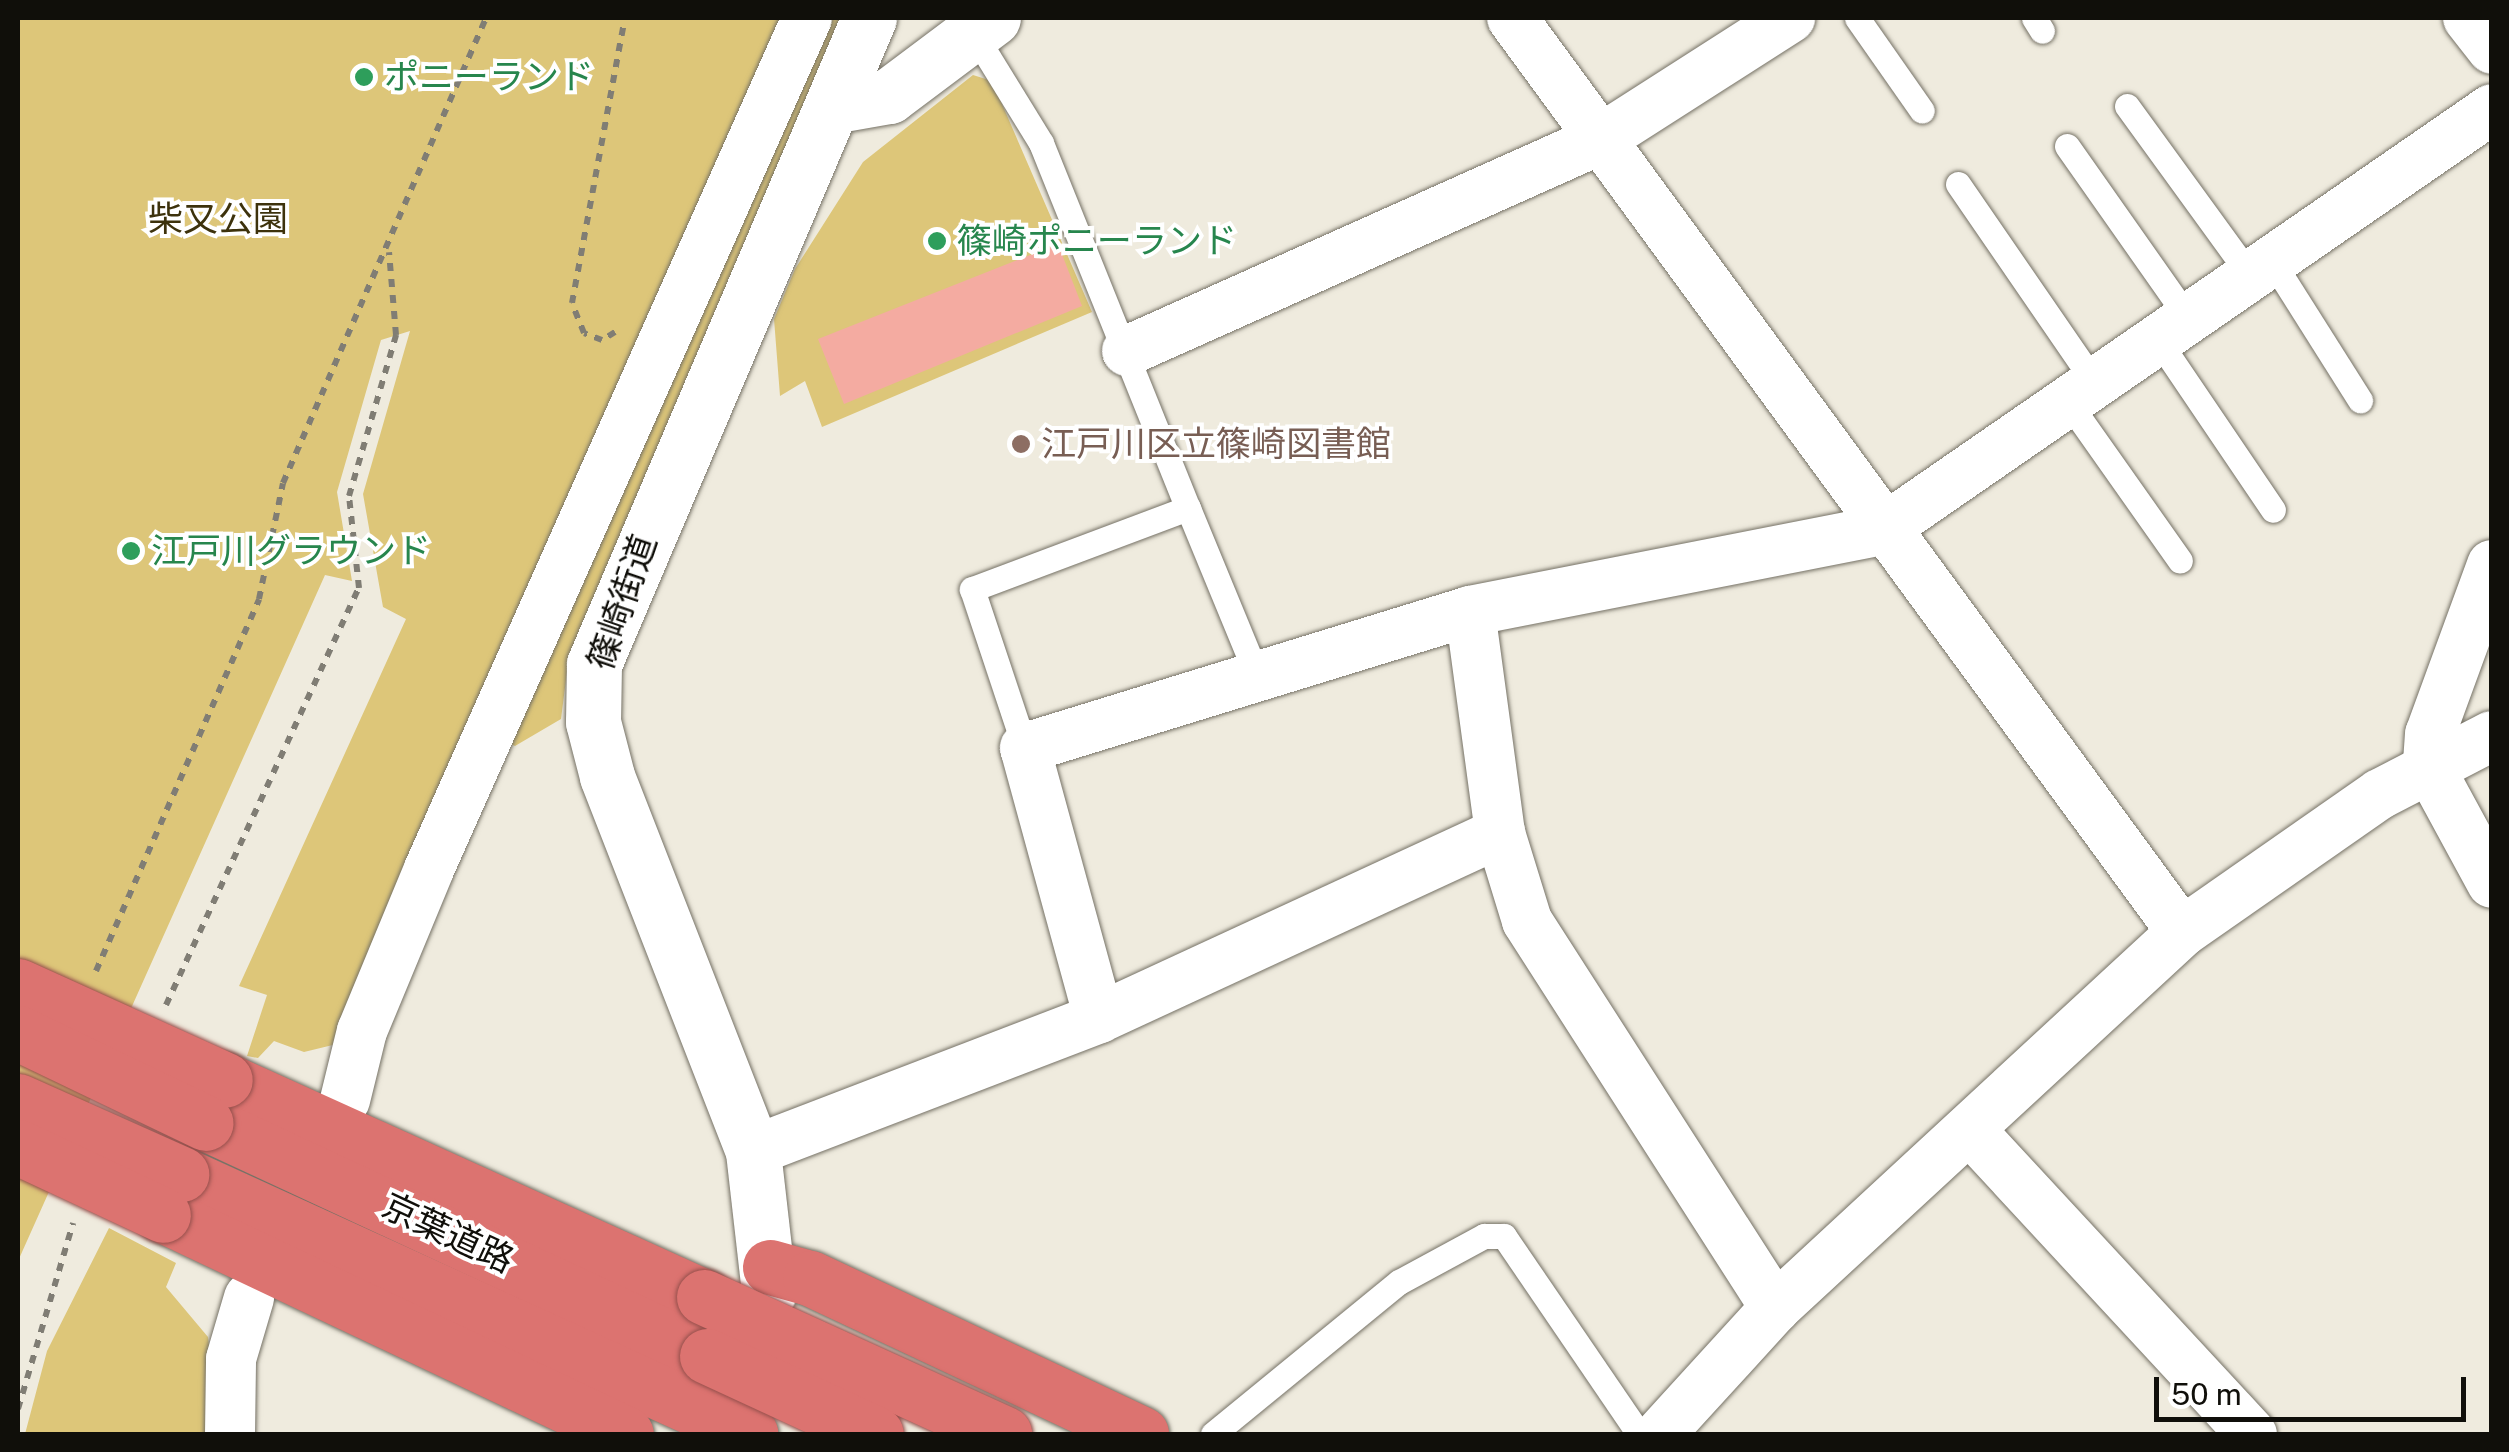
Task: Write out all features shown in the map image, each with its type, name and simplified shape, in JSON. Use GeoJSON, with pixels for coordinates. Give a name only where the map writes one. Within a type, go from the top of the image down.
{"type":"FeatureCollection","features":[{"type":"Feature","properties":{"kind":"highway"},"geometry":{"type":"LineString","coordinates":[[18,986],[216,1101],[704,1296],[1004,1434]]}},
{"type":"Feature","properties":{"kind":"highway","name":"京葉道路"},"geometry":{"type":"LineString","coordinates":[[18,1034],[216,1101],[707,1356],[876,1434]]}},
{"type":"Feature","properties":{"kind":"highway","name":"京葉道路"},"geometry":{"type":"LineString","coordinates":[[18,1100],[172,1195],[730,1425]]}},
{"type":"Feature","properties":{"kind":"highway"},"geometry":{"type":"LineString","coordinates":[[18,1147],[172,1195],[626,1434]]}},
{"type":"Feature","properties":{"kind":"highway"},"geometry":{"type":"LineString","coordinates":[[769,1280],[810,1278],[1140,1434]]}},
{"type":"Feature","properties":{"kind":"main road","name":"篠崎街道"},"geometry":{"type":"LineString","coordinates":[[769,1280],[753,1151],[607,776],[593,722],[594,664],[838,105],[869,18]]}},
{"type":"Feature","properties":{"kind":"main road"},"geometry":{"type":"LineString","coordinates":[[838,105],[889,96],[983,26]]}},
{"type":"Feature","properties":{"kind":"street"},"geometry":{"type":"LineString","coordinates":[[345,1100],[362,1032],[429,869],[808,18]]}},
{"type":"Feature","properties":{"kind":"street"},"geometry":{"type":"LineString","coordinates":[[1512,18],[1882,530],[2182,932]]}},
{"type":"Feature","properties":{"kind":"street"},"geometry":{"type":"LineString","coordinates":[[1127,351],[1600,140],[1790,18]]}},
{"type":"Feature","properties":{"kind":"street"},"geometry":{"type":"LineString","coordinates":[[2468,18],[2492,50]]}},
{"type":"Feature","properties":{"kind":"street"},"geometry":{"type":"LineString","coordinates":[[1099,1018],[1025,748],[1470,610],[1882,530],[2492,108]]}},
{"type":"Feature","properties":{"kind":"street"},"geometry":{"type":"LineString","coordinates":[[2492,565],[2430,734],[2428,765],[2492,883]]}},
{"type":"Feature","properties":{"kind":"street"},"geometry":{"type":"LineString","coordinates":[[1470,610],[1500,833],[1526,920],[1775,1308]]}},
{"type":"Feature","properties":{"kind":"street"},"geometry":{"type":"LineString","coordinates":[[1660,1434],[1775,1308],[2182,932],[2428,765],[2492,736]]}},
{"type":"Feature","properties":{"kind":"street"},"geometry":{"type":"LineString","coordinates":[[753,1151],[1099,1018],[1500,833]]}},
{"type":"Feature","properties":{"kind":"street"},"geometry":{"type":"LineString","coordinates":[[1970,1130],[2252,1434]]}},
{"type":"Feature","properties":{"kind":"street"},"geometry":{"type":"LineString","coordinates":[[230,1434],[231,1360],[249,1298]]}},
{"type":"Feature","properties":{"kind":"lane"},"geometry":{"type":"LineString","coordinates":[[1857,18],[1922,111]]}},
{"type":"Feature","properties":{"kind":"lane"},"geometry":{"type":"LineString","coordinates":[[983,26],[1042,143],[1258,675]]}},
{"type":"Feature","properties":{"kind":"lane"},"geometry":{"type":"LineString","coordinates":[[2128,106],[2261,268],[2360,400]]}},
{"type":"Feature","properties":{"kind":"lane"},"geometry":{"type":"LineString","coordinates":[[2067,146],[2273,510]]}},
{"type":"Feature","properties":{"kind":"lane"},"geometry":{"type":"LineString","coordinates":[[1958,184],[2180,561]]}},
{"type":"Feature","properties":{"kind":"lane"},"geometry":{"type":"LineString","coordinates":[[1025,748],[972,589],[1188,508]]}},
{"type":"Feature","properties":{"kind":"lane"},"geometry":{"type":"LineString","coordinates":[[1213,1434],[1398,1282],[1484,1236],[1504,1236],[1639,1434]]}},
{"type":"Feature","properties":{"kind":"path"},"geometry":{"type":"LineString","coordinates":[[90,986],[259,599],[283,483],[389,252],[486,18]]}},
{"type":"Feature","properties":{"kind":"path"},"geometry":{"type":"LineString","coordinates":[[625,18],[572,303],[592,338],[629,321]]}},
{"type":"Feature","properties":{"kind":"path"},"geometry":{"type":"LineString","coordinates":[[161,1015],[359,588],[348,496],[396,335],[389,252]]}},
{"type":"Feature","properties":{"kind":"path"},"geometry":{"type":"LineString","coordinates":[[18,1408],[46,1291],[81,1204]]}},
{"type":"Feature","properties":{"kind":"green space","name":"柴又公園"},"geometry":{"type":"Polygon","coordinates":[[[18,18],[791,18],[341,1043],[304,1052],[274,1041],[258,1058],[247,1056],[267,995],[239,986],[406,619],[383,607],[363,494],[410,331],[381,340],[337,492],[352,581],[325,575],[18,1261],[18,18]]]}},
{"type":"Feature","properties":{"kind":"green space"},"geometry":{"type":"Polygon","coordinates":[[[824,18],[847,18],[569,656],[561,719],[515,746],[505,741],[824,18]]]}},
{"type":"Feature","properties":{"kind":"green space","name":"篠崎ポニーランド"},"geometry":{"type":"Polygon","coordinates":[[[973,75],[992,81],[1092,312],[822,427],[805,381],[780,396],[774,319],[795,269],[863,162],[973,75]]]}},
{"type":"Feature","properties":{"kind":"green space"},"geometry":{"type":"Polygon","coordinates":[[[109,1228],[176,1263],[166,1287],[208,1337],[220,1434],[25,1434],[47,1351],[109,1228]]]}},
{"type":"Feature","properties":{"kind":"building"},"geometry":{"type":"Polygon","coordinates":[[[1058,244],[1082,306],[844,404],[818,339],[1058,244]]]}},
{"type":"Feature","properties":{"kind":"place","name":"ポニーランド"},"geometry":{"type":"Point","coordinates":[364,77]}},
{"type":"Feature","properties":{"kind":"place","name":"篠崎ポニーランド"},"geometry":{"type":"Point","coordinates":[937,241]}},
{"type":"Feature","properties":{"kind":"place","name":"江戸川区立篠崎図書館"},"geometry":{"type":"Point","coordinates":[1021,444]}},
{"type":"Feature","properties":{"kind":"place","name":"江戸川グラウンド"},"geometry":{"type":"Point","coordinates":[131,551]}}]}
